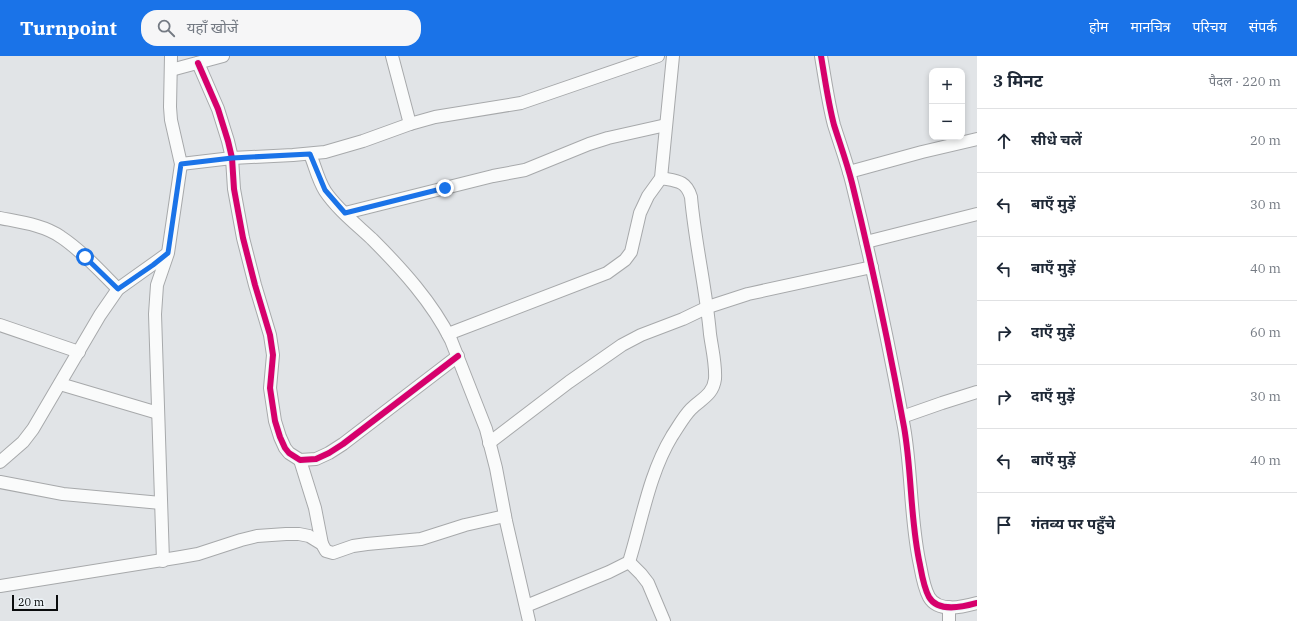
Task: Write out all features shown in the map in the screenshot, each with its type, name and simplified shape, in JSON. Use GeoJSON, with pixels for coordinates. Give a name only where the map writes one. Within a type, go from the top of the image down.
{"type":"FeatureCollection","features":[{"type":"Feature","properties":{"kind":"street"},"geometry":{"type":"LineString","coordinates":[[163,561],[155,298],[157,285],[168,253],[181,164],[171,120],[171,56]]}},
{"type":"Feature","properties":{"kind":"street"},"geometry":{"type":"LineString","coordinates":[[171,70],[207,59],[223,56]]}},
{"type":"Feature","properties":{"kind":"street"},"geometry":{"type":"LineString","coordinates":[[392,56],[410,124]]}},
{"type":"Feature","properties":{"kind":"street"},"geometry":{"type":"LineString","coordinates":[[181,164],[232,158],[325,152],[363,141],[410,124],[447,114],[521,103],[658,56]]}},
{"type":"Feature","properties":{"kind":"street"},"geometry":{"type":"LineString","coordinates":[[448,334],[607,273],[625,260],[631,252],[640,213],[648,196],[661,178],[673,56]]}},
{"type":"Feature","properties":{"kind":"street"},"geometry":{"type":"LineString","coordinates":[[820,56],[834,124],[849,172],[872,267],[902,417],[908,457],[916,549],[924,585],[929,598],[935,604],[955,608],[977,603]]}},
{"type":"Feature","properties":{"kind":"street"},"geometry":{"type":"LineString","coordinates":[[198,63],[222,123],[232,158],[234,189],[240,223],[255,285],[272,345],[270,388],[275,421],[285,448],[289,453],[300,460],[316,459],[329,453],[343,444],[458,356]]}},
{"type":"Feature","properties":{"kind":"street"},"geometry":{"type":"LineString","coordinates":[[345,213],[493,176],[525,170],[589,144],[608,138],[666,125]]}},
{"type":"Feature","properties":{"kind":"street"},"geometry":{"type":"LineString","coordinates":[[849,172],[977,139]]}},
{"type":"Feature","properties":{"kind":"street"},"geometry":{"type":"LineString","coordinates":[[310,154],[325,190],[345,213],[398,266],[426,300],[448,334],[458,356],[489,442],[529,621]]}},
{"type":"Feature","properties":{"kind":"street"},"geometry":{"type":"LineString","coordinates":[[526,606],[609,572],[629,562],[657,467],[664,451],[690,410],[712,390],[715,379],[715,365],[708,307],[698,252],[691,197],[688,188],[681,182],[661,178]]}},
{"type":"Feature","properties":{"kind":"street"},"geometry":{"type":"LineString","coordinates":[[866,242],[977,214]]}},
{"type":"Feature","properties":{"kind":"street"},"geometry":{"type":"LineString","coordinates":[[0,218],[37,227],[61,237],[85,257],[118,289]]}},
{"type":"Feature","properties":{"kind":"street"},"geometry":{"type":"LineString","coordinates":[[1,460],[23,442],[33,429],[100,315],[118,289],[168,253]]}},
{"type":"Feature","properties":{"kind":"street"},"geometry":{"type":"LineString","coordinates":[[489,442],[569,382],[622,345],[641,335],[683,319],[708,307],[748,294],[872,267]]}},
{"type":"Feature","properties":{"kind":"street"},"geometry":{"type":"LineString","coordinates":[[0,325],[79,352]]}},
{"type":"Feature","properties":{"kind":"street"},"geometry":{"type":"LineString","coordinates":[[60,384],[158,413]]}},
{"type":"Feature","properties":{"kind":"street"},"geometry":{"type":"LineString","coordinates":[[902,417],[977,392]]}},
{"type":"Feature","properties":{"kind":"street"},"geometry":{"type":"LineString","coordinates":[[300,460],[315,508],[322,544],[326,551],[333,553],[353,546],[421,539],[465,525],[505,516]]}},
{"type":"Feature","properties":{"kind":"street"},"geometry":{"type":"LineString","coordinates":[[0,482],[64,494],[161,503]]}},
{"type":"Feature","properties":{"kind":"street"},"geometry":{"type":"LineString","coordinates":[[0,586],[163,561],[198,554],[257,536],[299,534],[313,538],[322,544]]}},
{"type":"Feature","properties":{"kind":"street"},"geometry":{"type":"LineString","coordinates":[[629,562],[648,583],[664,621]]}},
{"type":"Feature","properties":{"kind":"street"},"geometry":{"type":"LineString","coordinates":[[949,607],[949,621]]}},
{"type":"Feature","properties":{"kind":"cycle path"},"geometry":{"type":"LineString","coordinates":[[821,56],[834,125],[852,183],[873,274],[904,427],[907,444],[914,531],[924,586],[933,602],[944,607],[951,608],[977,603]]}},
{"type":"Feature","properties":{"kind":"cycle path"},"geometry":{"type":"LineString","coordinates":[[198,63],[218,109],[232,158],[234,189],[243,238],[270,335],[273,355],[270,388],[275,421],[280,437],[289,453],[300,460],[316,459],[329,453],[343,444],[458,356]]}},
{"type":"Feature","properties":{"kind":"route"},"geometry":{"type":"LineString","coordinates":[[85,257],[118,289],[168,253],[181,164],[232,158],[310,154],[325,190],[345,213],[445,188]]}}]}
